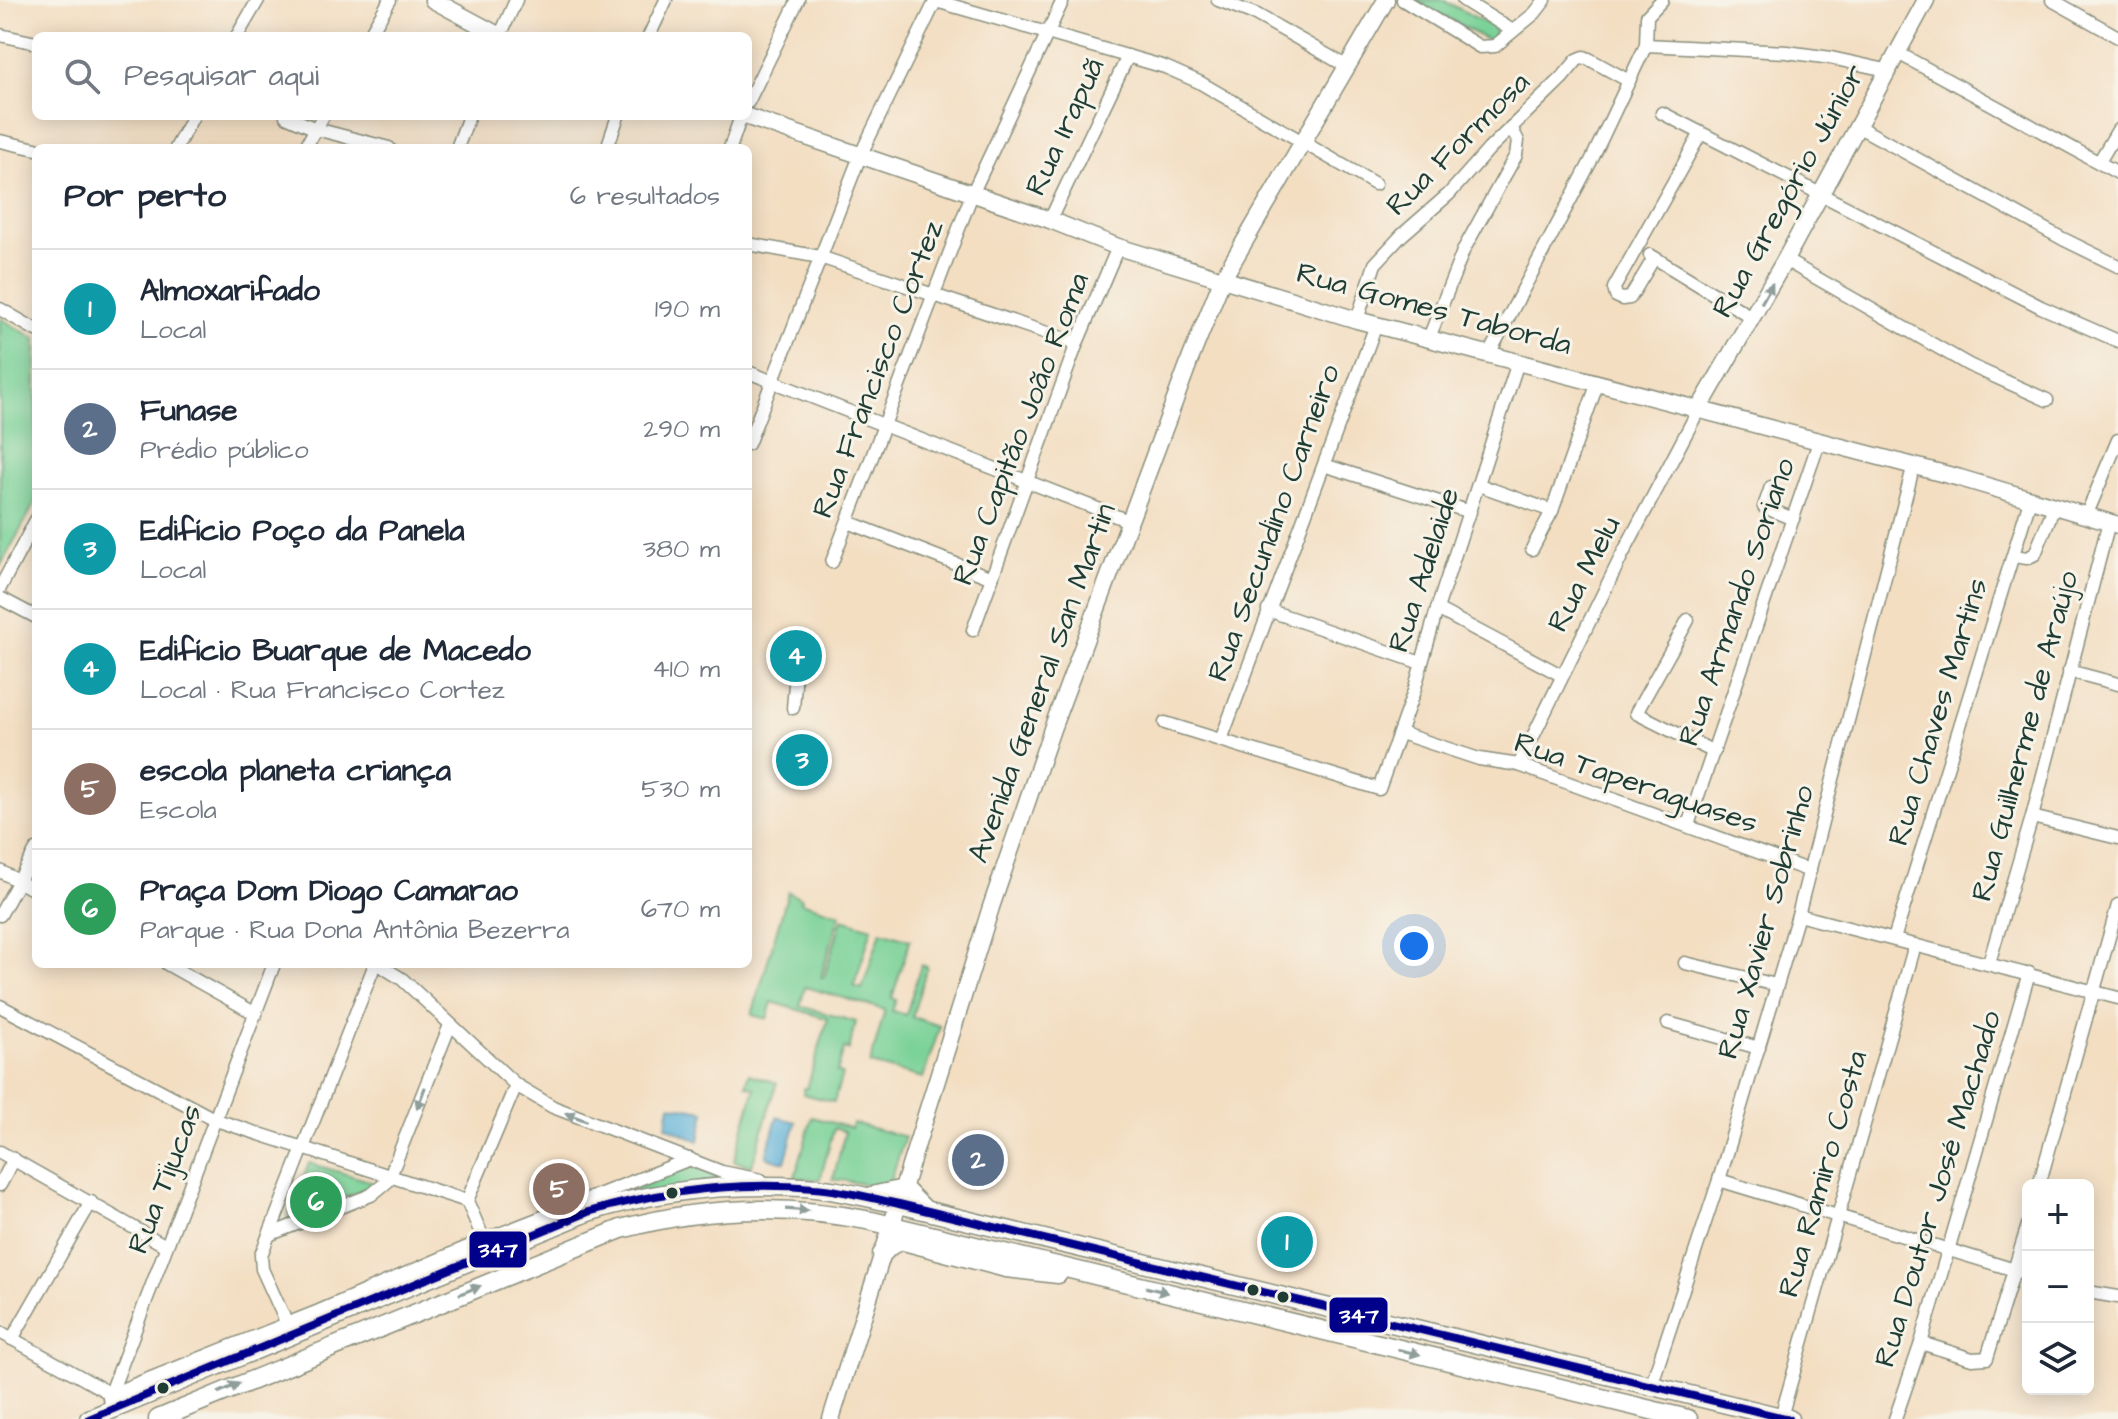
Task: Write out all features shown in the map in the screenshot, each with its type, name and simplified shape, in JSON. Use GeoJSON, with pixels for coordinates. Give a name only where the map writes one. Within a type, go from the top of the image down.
{"type":"FeatureCollection","features":[{"type":"Feature","properties":{"kind":"highway"},"geometry":{"type":"LineString","coordinates":[[734,1209],[742,1196],[736,1181]]}},
{"type":"Feature","properties":{"kind":"highway"},"geometry":{"type":"LineString","coordinates":[[98,1417],[588,1212],[650,1195],[718,1187],[736,1181],[874,1196],[902,1196],[926,1211],[1785,1418]]}},
{"type":"Feature","properties":{"kind":"highway"},"geometry":{"type":"LineString","coordinates":[[734,1209],[774,1193],[812,1188]]}},
{"type":"Feature","properties":{"kind":"highway"},"geometry":{"type":"LineString","coordinates":[[158,1419],[621,1229],[666,1216],[734,1209],[798,1210],[859,1218],[896,1233],[1030,1273],[1081,1271],[1123,1258]]}},
{"type":"Feature","properties":{"kind":"highway"},"geometry":{"type":"LineString","coordinates":[[859,1218],[877,1236],[882,1254]]}},
{"type":"Feature","properties":{"kind":"highway"},"geometry":{"type":"LineString","coordinates":[[896,1233],[927,1233],[1688,1419]]}},
{"type":"Feature","properties":{"kind":"highway"},"geometry":{"type":"LineString","coordinates":[[882,1254],[896,1233]]}},
{"type":"Feature","properties":{"kind":"main road"},"geometry":{"type":"LineString","coordinates":[[433,0],[493,32]]}},
{"type":"Feature","properties":{"kind":"main road","name":"Avenida General San Martin"},"geometry":{"type":"LineString","coordinates":[[896,1233],[902,1196],[996,892],[1052,729],[1191,357],[1222,280],[1386,0]]}},
{"type":"Feature","properties":{"kind":"main road","name":"Rua Gregório Júnior"},"geometry":{"type":"LineString","coordinates":[[1699,409],[1753,318],[1926,0]]}},
{"type":"Feature","properties":{"kind":"main road","name":"Rua Gomes Taborda"},"geometry":{"type":"LineString","coordinates":[[752,119],[1050,220],[1118,247],[1222,280],[1357,320],[1960,478],[2114,524]]}},
{"type":"Feature","properties":{"kind":"main road"},"geometry":{"type":"LineString","coordinates":[[831,1419],[882,1254]]}},
{"type":"Feature","properties":{"kind":"street"},"geometry":{"type":"LineString","coordinates":[[239,32],[258,0]]}},
{"type":"Feature","properties":{"kind":"street"},"geometry":{"type":"LineString","coordinates":[[371,32],[390,0]]}},
{"type":"Feature","properties":{"kind":"street"},"geometry":{"type":"LineString","coordinates":[[502,32],[516,0]]}},
{"type":"Feature","properties":{"kind":"street"},"geometry":{"type":"LineString","coordinates":[[651,32],[666,0]]}},
{"type":"Feature","properties":{"kind":"street"},"geometry":{"type":"LineString","coordinates":[[752,94],[798,0]]}},
{"type":"Feature","properties":{"kind":"street"},"geometry":{"type":"LineString","coordinates":[[752,434],[860,156],[936,0],[999,17],[1046,35],[1128,56],[1199,82],[1375,184]]}},
{"type":"Feature","properties":{"kind":"street","name":"Rua Francisco Cortez"},"geometry":{"type":"LineString","coordinates":[[832,562],[972,194],[1063,0]]}},
{"type":"Feature","properties":{"kind":"street"},"geometry":{"type":"LineString","coordinates":[[1218,0],[1257,15],[1348,67]]}},
{"type":"Feature","properties":{"kind":"street"},"geometry":{"type":"LineString","coordinates":[[1403,0],[1480,47],[1495,46],[1535,13],[1545,0]]}},
{"type":"Feature","properties":{"kind":"street"},"geometry":{"type":"LineString","coordinates":[[1463,0],[1513,31]]}},
{"type":"Feature","properties":{"kind":"street"},"geometry":{"type":"LineString","coordinates":[[1489,354],[1592,159],[1646,45],[1647,16],[1662,0]]}},
{"type":"Feature","properties":{"kind":"street"},"geometry":{"type":"LineString","coordinates":[[2052,0],[2118,37]]}},
{"type":"Feature","properties":{"kind":"street"},"geometry":{"type":"LineString","coordinates":[[0,35],[32,42]]}},
{"type":"Feature","properties":{"kind":"street"},"geometry":{"type":"LineString","coordinates":[[1646,45],[1787,52],[1886,70]]}},
{"type":"Feature","properties":{"kind":"street"},"geometry":{"type":"LineString","coordinates":[[1896,52],[2118,173]]}},
{"type":"Feature","properties":{"kind":"street","name":"Rua Irapuã"},"geometry":{"type":"LineString","coordinates":[[1050,220],[1128,56]]}},
{"type":"Feature","properties":{"kind":"street","name":"Rua Formosa"},"geometry":{"type":"LineString","coordinates":[[1357,320],[1375,264],[1402,235],[1449,194],[1580,57],[1629,81]]}},
{"type":"Feature","properties":{"kind":"street"},"geometry":{"type":"LineString","coordinates":[[1662,113],[2041,307],[2118,341]]}},
{"type":"Feature","properties":{"kind":"street"},"geometry":{"type":"LineString","coordinates":[[178,144],[191,120]]}},
{"type":"Feature","properties":{"kind":"street"},"geometry":{"type":"LineString","coordinates":[[295,120],[316,129],[374,144]]}},
{"type":"Feature","properties":{"kind":"street"},"geometry":{"type":"LineString","coordinates":[[307,144],[321,120]]}},
{"type":"Feature","properties":{"kind":"street"},"geometry":{"type":"LineString","coordinates":[[458,144],[468,120]]}},
{"type":"Feature","properties":{"kind":"street"},"geometry":{"type":"LineString","coordinates":[[608,144],[617,120]]}},
{"type":"Feature","properties":{"kind":"street"},"geometry":{"type":"LineString","coordinates":[[732,144],[741,120]]}},
{"type":"Feature","properties":{"kind":"street"},"geometry":{"type":"LineString","coordinates":[[1857,126],[2118,266]]}},
{"type":"Feature","properties":{"kind":"street"},"geometry":{"type":"LineString","coordinates":[[1429,338],[1464,249],[1516,155],[1518,141],[1511,127]]}},
{"type":"Feature","properties":{"kind":"street"},"geometry":{"type":"LineString","coordinates":[[2099,162],[2118,130]]}},
{"type":"Feature","properties":{"kind":"street"},"geometry":{"type":"LineString","coordinates":[[1654,258],[1630,298],[1616,296],[1614,288],[1701,133]]}},
{"type":"Feature","properties":{"kind":"street"},"geometry":{"type":"LineString","coordinates":[[0,141],[32,148]]}},
{"type":"Feature","properties":{"kind":"street"},"geometry":{"type":"LineString","coordinates":[[752,245],[820,257],[1077,343]]}},
{"type":"Feature","properties":{"kind":"street","name":"Rua Capitão João Roma"},"geometry":{"type":"LineString","coordinates":[[973,630],[1077,343],[1118,247]]}},
{"type":"Feature","properties":{"kind":"street"},"geometry":{"type":"LineString","coordinates":[[1638,249],[1753,318]]}},
{"type":"Feature","properties":{"kind":"street"},"geometry":{"type":"LineString","coordinates":[[1785,260],[1969,365],[2047,400]]}},
{"type":"Feature","properties":{"kind":"street"},"geometry":{"type":"LineString","coordinates":[[0,309],[32,328]]}},
{"type":"Feature","properties":{"kind":"street","name":"Rua Secundino Carneiro"},"geometry":{"type":"LineString","coordinates":[[1221,740],[1376,325]]}},
{"type":"Feature","properties":{"kind":"street","name":"Rua Adelaide"},"geometry":{"type":"LineString","coordinates":[[1221,740],[1376,791],[1380,787],[1518,362]]}},
{"type":"Feature","properties":{"kind":"street"},"geometry":{"type":"LineString","coordinates":[[752,373],[1131,522]]}},
{"type":"Feature","properties":{"kind":"street"},"geometry":{"type":"LineString","coordinates":[[1532,549],[1552,511],[1598,382]]}},
{"type":"Feature","properties":{"kind":"street","name":"Rua Melu"},"geometry":{"type":"LineString","coordinates":[[1519,765],[1561,675],[1699,409]]}},
{"type":"Feature","properties":{"kind":"street"},"geometry":{"type":"LineString","coordinates":[[2086,516],[2118,440]]}},
{"type":"Feature","properties":{"kind":"street","name":"Rua Armando Soriano"},"geometry":{"type":"LineString","coordinates":[[1688,825],[1819,442]]}},
{"type":"Feature","properties":{"kind":"street"},"geometry":{"type":"LineString","coordinates":[[1324,465],[1470,512]]}},
{"type":"Feature","properties":{"kind":"street","name":"Rua Xavier Sobrinho"},"geometry":{"type":"LineString","coordinates":[[1651,1386],[1719,1180],[1798,915],[1913,468]]}},
{"type":"Feature","properties":{"kind":"street"},"geometry":{"type":"LineString","coordinates":[[1479,485],[1552,511]]}},
{"type":"Feature","properties":{"kind":"street"},"geometry":{"type":"LineString","coordinates":[[1771,487],[1764,507],[1793,519]]}},
{"type":"Feature","properties":{"kind":"street","name":"Rua Chaves Martins"},"geometry":{"type":"LineString","coordinates":[[1894,939],[2030,500]]}},
{"type":"Feature","properties":{"kind":"street"},"geometry":{"type":"LineString","coordinates":[[2014,556],[2027,558],[2035,554],[2054,507]]}},
{"type":"Feature","properties":{"kind":"street"},"geometry":{"type":"LineString","coordinates":[[848,522],[992,578]]}},
{"type":"Feature","properties":{"kind":"street","name":"Rua Guilherme de Araújo"},"geometry":{"type":"LineString","coordinates":[[1989,963],[2032,817],[2069,671],[2114,524]]}},
{"type":"Feature","properties":{"kind":"street"},"geometry":{"type":"LineString","coordinates":[[0,588],[32,528]]}},
{"type":"Feature","properties":{"kind":"street"},"geometry":{"type":"LineString","coordinates":[[0,598],[32,615]]}},
{"type":"Feature","properties":{"kind":"street"},"geometry":{"type":"LineString","coordinates":[[1437,609],[1561,675]]}},
{"type":"Feature","properties":{"kind":"street"},"geometry":{"type":"LineString","coordinates":[[1268,610],[1421,663]]}},
{"type":"Feature","properties":{"kind":"street"},"geometry":{"type":"LineString","coordinates":[[1688,620],[1636,713],[1714,752]]}},
{"type":"Feature","properties":{"kind":"street"},"geometry":{"type":"LineString","coordinates":[[2069,671],[2118,684]]}},
{"type":"Feature","properties":{"kind":"street"},"geometry":{"type":"LineString","coordinates":[[793,708],[795,684]]}},
{"type":"Feature","properties":{"kind":"street"},"geometry":{"type":"LineString","coordinates":[[1165,723],[1221,740]]}},
{"type":"Feature","properties":{"kind":"street","name":"Rua Taperaguases"},"geometry":{"type":"LineString","coordinates":[[1400,733],[1479,759],[1519,765],[1810,871]]}},
{"type":"Feature","properties":{"kind":"street"},"geometry":{"type":"LineString","coordinates":[[2032,817],[2118,838]]}},
{"type":"Feature","properties":{"kind":"street"},"geometry":{"type":"LineString","coordinates":[[0,915],[32,857]]}},
{"type":"Feature","properties":{"kind":"street"},"geometry":{"type":"LineString","coordinates":[[0,871],[32,889]]}},
{"type":"Feature","properties":{"kind":"street"},"geometry":{"type":"LineString","coordinates":[[2041,1179],[2118,905]]}},
{"type":"Feature","properties":{"kind":"street"},"geometry":{"type":"LineString","coordinates":[[1798,915],[2118,998]]}},
{"type":"Feature","properties":{"kind":"street","name":"Rua Ramiro Costa"},"geometry":{"type":"LineString","coordinates":[[1785,1418],[1837,1215],[1915,945]]}},
{"type":"Feature","properties":{"kind":"street"},"geometry":{"type":"LineString","coordinates":[[1685,963],[1776,985]]}},
{"type":"Feature","properties":{"kind":"street"},"geometry":{"type":"LineString","coordinates":[[174,968],[256,1014]]}},
{"type":"Feature","properties":{"kind":"street","name":"Rua Tijucas"},"geometry":{"type":"LineString","coordinates":[[98,1417],[111,1394],[273,968]]}},
{"type":"Feature","properties":{"kind":"street"},"geometry":{"type":"LineString","coordinates":[[287,1324],[261,1264],[263,1248],[375,968]]}},
{"type":"Feature","properties":{"kind":"street"},"geometry":{"type":"LineString","coordinates":[[386,968],[516,1085],[568,1114],[650,1143],[736,1181]]}},
{"type":"Feature","properties":{"kind":"street","name":"Rua Doutor José Machado"},"geometry":{"type":"LineString","coordinates":[[1895,1419],[1921,1343],[2029,973]]}},
{"type":"Feature","properties":{"kind":"street"},"geometry":{"type":"LineString","coordinates":[[0,1006],[216,1120],[467,1201]]}},
{"type":"Feature","properties":{"kind":"street"},"geometry":{"type":"LineString","coordinates":[[1668,1023],[1759,1048]]}},
{"type":"Feature","properties":{"kind":"street"},"geometry":{"type":"LineString","coordinates":[[271,1234],[371,1195],[390,1178],[450,1025]]}},
{"type":"Feature","properties":{"kind":"street"},"geometry":{"type":"LineString","coordinates":[[484,1240],[467,1201],[516,1085]]}},
{"type":"Feature","properties":{"kind":"street"},"geometry":{"type":"LineString","coordinates":[[650,1143],[657,1160],[650,1174]]}},
{"type":"Feature","properties":{"kind":"street"},"geometry":{"type":"LineString","coordinates":[[0,1152],[166,1246]]}},
{"type":"Feature","properties":{"kind":"street"},"geometry":{"type":"LineString","coordinates":[[0,1185],[14,1159]]}},
{"type":"Feature","properties":{"kind":"street"},"geometry":{"type":"LineString","coordinates":[[91,1202],[6,1335],[111,1394],[287,1324],[484,1240],[690,1159]]}},
{"type":"Feature","properties":{"kind":"street"},"geometry":{"type":"LineString","coordinates":[[1719,1180],[2022,1272],[1987,1358],[1972,1359],[1921,1343]]}},
{"type":"Feature","properties":{"kind":"street"},"geometry":{"type":"LineString","coordinates":[[2094,1293],[2118,1297]]}},
{"type":"Feature","properties":{"kind":"green space"},"geometry":{"type":"Polygon","coordinates":[[[1414,0],[1443,0],[1493,27],[1496,36],[1492,40],[1485,39],[1414,0]]]}},
{"type":"Feature","properties":{"kind":"green space"},"geometry":{"type":"Polygon","coordinates":[[[0,318],[32,337],[32,508],[0,567],[0,318]]]}},
{"type":"Feature","properties":{"kind":"green space"},"geometry":{"type":"Polygon","coordinates":[[[788,892],[802,898],[801,902],[840,914],[821,977],[824,977],[842,919],[872,928],[854,986],[862,989],[881,931],[910,940],[892,998],[896,1000],[892,1011],[906,1015],[921,965],[927,967],[912,1017],[940,1026],[923,1078],[870,1064],[885,1010],[805,987],[800,1006],[856,1022],[849,1050],[844,1049],[837,1072],[842,1074],[834,1102],[803,1094],[828,1019],[772,1002],[767,1019],[752,1015],[788,892]]]}},
{"type":"Feature","properties":{"kind":"green space"},"geometry":{"type":"Polygon","coordinates":[[[749,1074],[777,1083],[752,1166],[734,1161],[755,1088],[746,1085],[749,1074]]]}},
{"type":"Feature","properties":{"kind":"green space"},"geometry":{"type":"Polygon","coordinates":[[[812,1117],[851,1128],[853,1123],[905,1137],[890,1182],[870,1185],[833,1180],[845,1132],[834,1128],[820,1180],[795,1177],[812,1117]]]}},
{"type":"Feature","properties":{"kind":"green space"},"geometry":{"type":"Polygon","coordinates":[[[309,1163],[370,1181],[373,1186],[288,1221],[309,1163]]]}},
{"type":"Feature","properties":{"kind":"green space"},"geometry":{"type":"Polygon","coordinates":[[[688,1163],[728,1178],[604,1204],[688,1163]]]}},
{"type":"Feature","properties":{"kind":"water"},"geometry":{"type":"Polygon","coordinates":[[[670,1105],[705,1111],[699,1141],[666,1126],[670,1105]]]}},
{"type":"Feature","properties":{"kind":"water"},"geometry":{"type":"Polygon","coordinates":[[[777,1117],[796,1122],[785,1162],[766,1157],[777,1117]]]}},
{"type":"Feature","properties":{"kind":"transit line","name":"347"},"geometry":{"type":"LineString","coordinates":[[89,1419],[588,1212],[672,1193],[757,1186],[825,1189],[867,1197],[1789,1419]]}},
{"type":"Feature","properties":{"kind":"place","name":"Edifício Buarque de Macedo"},"geometry":{"type":"Point","coordinates":[796,656]}},
{"type":"Feature","properties":{"kind":"place","name":"Edifício Poço da Panela"},"geometry":{"type":"Point","coordinates":[802,760]}},
{"type":"Feature","properties":{"kind":"place","name":"Funase"},"geometry":{"type":"Point","coordinates":[978,1160]}},
{"type":"Feature","properties":{"kind":"place","name":"escola planeta criança"},"geometry":{"type":"Point","coordinates":[559,1189]}},
{"type":"Feature","properties":{"kind":"place","name":"Praça Dom Diogo Camarao"},"geometry":{"type":"Point","coordinates":[316,1202]}},
{"type":"Feature","properties":{"kind":"place","name":"Almoxarifado"},"geometry":{"type":"Point","coordinates":[1287,1242]}}]}
